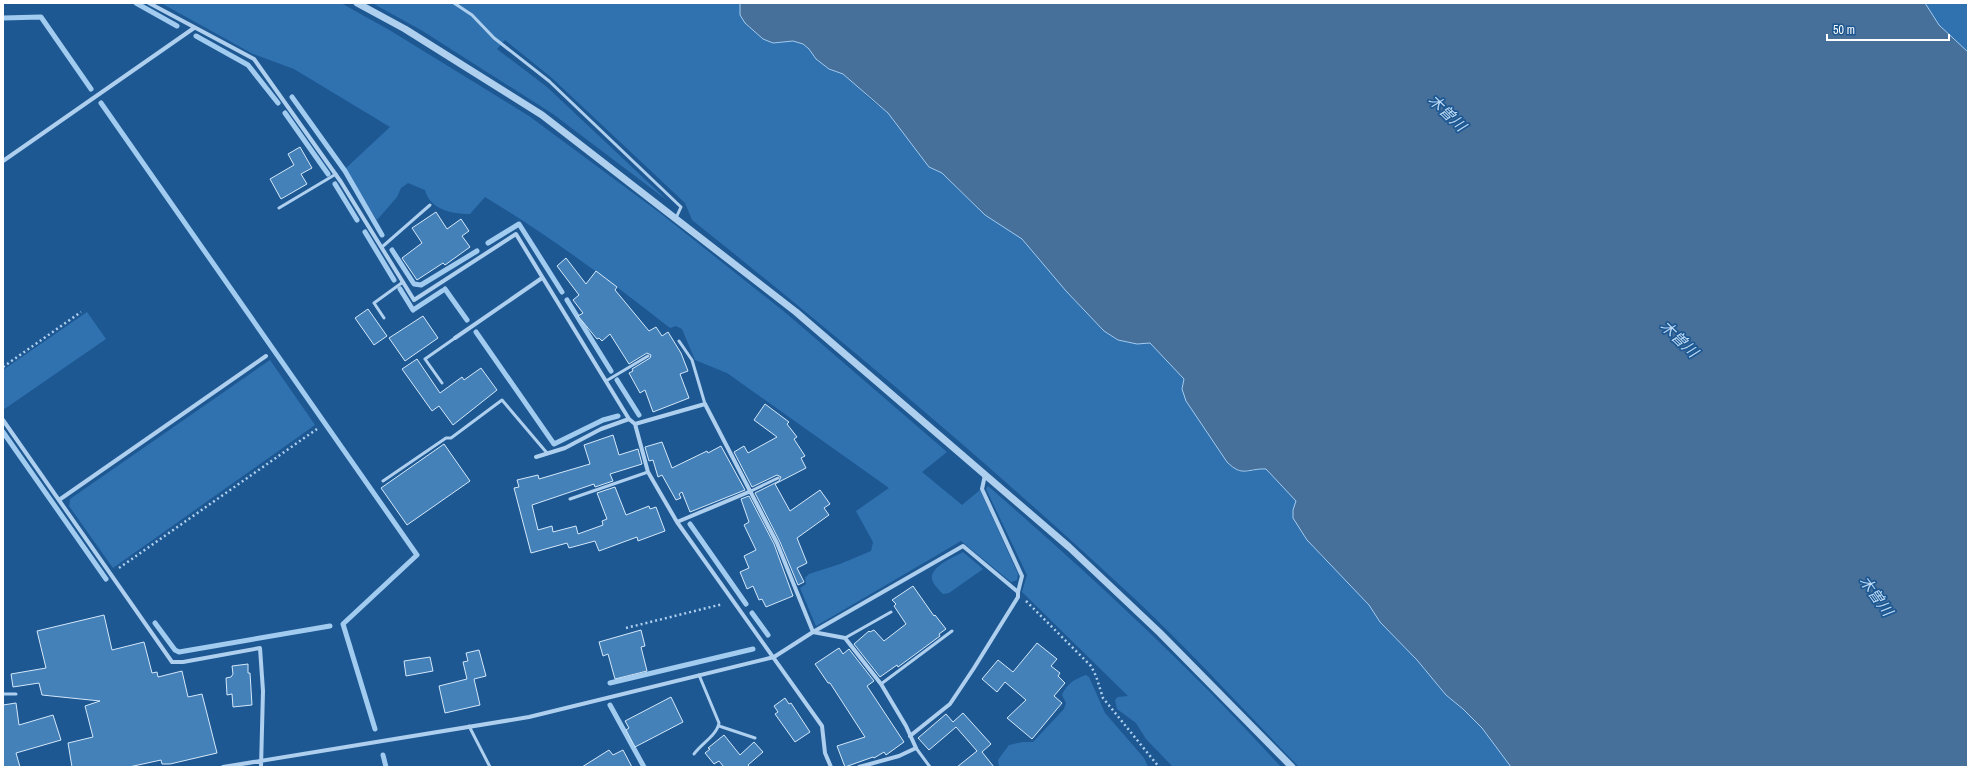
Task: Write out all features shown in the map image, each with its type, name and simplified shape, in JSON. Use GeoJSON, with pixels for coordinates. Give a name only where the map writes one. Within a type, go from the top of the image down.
{"type":"FeatureCollection","features":[{"type":"Feature","properties":{"kind":"street"},"geometry":{"type":"LineString","coordinates":[[149,3],[254,59],[336,174],[414,300],[516,234],[630,420],[635,424],[648,472],[678,522],[822,726],[825,753],[831,767]]}},
{"type":"Feature","properties":{"kind":"street"},"geometry":{"type":"LineString","coordinates":[[357,3],[405,29],[542,115],[796,312],[1069,548],[1160,633],[1292,767]]}},
{"type":"Feature","properties":{"kind":"street"},"geometry":{"type":"LineString","coordinates":[[3,161],[194,28]]}},
{"type":"Feature","properties":{"kind":"street"},"geometry":{"type":"LineString","coordinates":[[455,338],[542,278]]}},
{"type":"Feature","properties":{"kind":"street"},"geometry":{"type":"LineString","coordinates":[[59,500],[266,356]]}},
{"type":"Feature","properties":{"kind":"street"},"geometry":{"type":"LineString","coordinates":[[635,424],[705,404],[777,543],[813,632]]}},
{"type":"Feature","properties":{"kind":"street"},"geometry":{"type":"LineString","coordinates":[[3,420],[172,662],[183,662],[260,648],[263,691],[261,767]]}},
{"type":"Feature","properties":{"kind":"street"},"geometry":{"type":"LineString","coordinates":[[536,457],[565,448],[601,429],[630,420]]}},
{"type":"Feature","properties":{"kind":"street"},"geometry":{"type":"LineString","coordinates":[[910,736],[950,704],[1018,597],[1022,576],[982,489],[985,475]]}},
{"type":"Feature","properties":{"kind":"street"},"geometry":{"type":"LineString","coordinates":[[678,522],[751,491]]}},
{"type":"Feature","properties":{"kind":"street"},"geometry":{"type":"LineString","coordinates":[[223,767],[529,716],[774,656],[813,632],[964,546],[1018,592]]}},
{"type":"Feature","properties":{"kind":"street"},"geometry":{"type":"LineString","coordinates":[[813,632],[845,638],[881,684],[916,748],[899,756],[859,767]]}},
{"type":"Feature","properties":{"kind":"lane"},"geometry":{"type":"LineString","coordinates":[[454,3],[472,15],[494,38],[549,81],[681,207],[676,218]]}},
{"type":"Feature","properties":{"kind":"lane"},"geometry":{"type":"LineString","coordinates":[[279,208],[336,174]]}},
{"type":"Feature","properties":{"kind":"lane"},"geometry":{"type":"LineString","coordinates":[[382,247],[430,205]]}},
{"type":"Feature","properties":{"kind":"lane"},"geometry":{"type":"LineString","coordinates":[[384,318],[374,303],[403,282]]}},
{"type":"Feature","properties":{"kind":"lane"},"geometry":{"type":"LineString","coordinates":[[442,383],[425,359],[455,338]]}},
{"type":"Feature","properties":{"kind":"lane"},"geometry":{"type":"LineString","coordinates":[[680,341],[692,360],[705,404]]}},
{"type":"Feature","properties":{"kind":"lane"},"geometry":{"type":"LineString","coordinates":[[606,381],[648,356]]}},
{"type":"Feature","properties":{"kind":"lane"},"geometry":{"type":"LineString","coordinates":[[383,481],[446,438],[451,438],[502,400],[547,454]]}},
{"type":"Feature","properties":{"kind":"lane"},"geometry":{"type":"LineString","coordinates":[[570,499],[648,472]]}},
{"type":"Feature","properties":{"kind":"lane"},"geometry":{"type":"LineString","coordinates":[[751,491],[778,478]]}},
{"type":"Feature","properties":{"kind":"lane"},"geometry":{"type":"LineString","coordinates":[[845,638],[891,612]]}},
{"type":"Feature","properties":{"kind":"lane"},"geometry":{"type":"LineString","coordinates":[[881,684],[952,631]]}},
{"type":"Feature","properties":{"kind":"lane"},"geometry":{"type":"LineString","coordinates":[[699,675],[719,726]]}},
{"type":"Feature","properties":{"kind":"lane"},"geometry":{"type":"LineString","coordinates":[[3,694],[16,694]]}},
{"type":"Feature","properties":{"kind":"lane"},"geometry":{"type":"LineString","coordinates":[[469,726],[490,767]]}},
{"type":"Feature","properties":{"kind":"lane"},"geometry":{"type":"LineString","coordinates":[[719,726],[755,738]]}},
{"type":"Feature","properties":{"kind":"lane"},"geometry":{"type":"LineString","coordinates":[[694,754],[719,726]]}},
{"type":"Feature","properties":{"kind":"lane"},"geometry":{"type":"LineString","coordinates":[[916,748],[930,767]]}},
{"type":"Feature","properties":{"kind":"path"},"geometry":{"type":"LineString","coordinates":[[3,367],[81,312]]}},
{"type":"Feature","properties":{"kind":"path"},"geometry":{"type":"LineString","coordinates":[[111,574],[316,430]]}},
{"type":"Feature","properties":{"kind":"path"},"geometry":{"type":"LineString","coordinates":[[1018,592],[1091,666],[1103,698],[1159,767]]}},
{"type":"Feature","properties":{"kind":"path"},"geometry":{"type":"LineString","coordinates":[[626,628],[734,601]]}},
{"type":"Feature","properties":{"kind":"shaded area"},"geometry":{"type":"Polygon","coordinates":[[[161,3],[341,3],[391,31],[529,116],[660,213],[787,314],[947,452],[922,472],[962,505],[980,490],[1018,574],[1017,580],[1011,582],[961,541],[816,626],[800,588],[806,584],[805,578],[809,574],[840,564],[871,551],[873,542],[856,511],[889,488],[727,373],[695,360],[682,329],[676,326],[670,328],[625,293],[533,227],[485,197],[470,214],[450,212],[443,210],[432,202],[425,190],[408,183],[401,188],[397,197],[377,220],[345,169],[390,127],[294,69],[253,54],[161,3]]]}},
{"type":"Feature","properties":{"kind":"shaded area"},"geometry":{"type":"Polygon","coordinates":[[[372,3],[740,3],[740,15],[773,43],[793,41],[803,44],[809,49],[816,59],[829,69],[843,74],[870,99],[888,113],[929,167],[942,173],[985,215],[1022,239],[1066,291],[1104,331],[1118,340],[1137,344],[1150,343],[1184,379],[1182,389],[1227,462],[1247,472],[1266,469],[1297,501],[1293,510],[1321,556],[1333,566],[1369,605],[1380,622],[1417,660],[1446,695],[1482,728],[1511,767],[1299,767],[1198,661],[1135,599],[1027,501],[917,405],[862,358],[692,220],[685,203],[552,78],[505,40],[497,49],[547,87],[668,201],[553,114],[421,30],[372,3]]]}},
{"type":"Feature","properties":{"kind":"shaded area"},"geometry":{"type":"Polygon","coordinates":[[[1925,3],[1968,3],[1968,52],[1939,25],[1925,3]]]}},
{"type":"Feature","properties":{"kind":"shaded area"},"geometry":{"type":"Polygon","coordinates":[[[87,312],[106,339],[3,410],[3,370],[87,312]]]}},
{"type":"Feature","properties":{"kind":"shaded area"},"geometry":{"type":"Polygon","coordinates":[[[270,360],[315,425],[113,568],[69,506],[70,499],[270,360]]]}},
{"type":"Feature","properties":{"kind":"shaded area"},"geometry":{"type":"Polygon","coordinates":[[[988,486],[1139,622],[1211,693],[1281,767],[1173,767],[1146,739],[1136,723],[1117,709],[1115,700],[1118,697],[1128,696],[1022,592],[1027,575],[986,489],[988,486]]]}},
{"type":"Feature","properties":{"kind":"shaded area"},"geometry":{"type":"Polygon","coordinates":[[[963,552],[983,569],[949,593],[943,594],[933,582],[933,572],[948,560],[963,552]]]}},
{"type":"Feature","properties":{"kind":"shaded area"},"geometry":{"type":"Polygon","coordinates":[[[1086,675],[1089,677],[1105,713],[1144,758],[1148,767],[999,767],[998,760],[1009,745],[1023,742],[1033,742],[1064,709],[1066,703],[1062,695],[1066,687],[1075,680],[1086,675]]]}},
{"type":"Feature","properties":{"kind":"water","name":"木曽川"},"geometry":{"type":"Polygon","coordinates":[[[740,3],[1925,3],[1939,25],[1968,52],[1968,767],[1511,767],[1482,728],[1446,695],[1417,660],[1380,622],[1369,605],[1307,540],[1293,518],[1293,510],[1296,501],[1266,469],[1242,471],[1237,470],[1227,462],[1186,401],[1182,389],[1184,379],[1150,343],[1137,344],[1118,340],[1104,331],[1066,291],[1022,239],[985,215],[942,173],[929,167],[888,113],[843,74],[829,69],[816,59],[809,49],[803,44],[793,41],[773,43],[763,39],[745,23],[740,15],[740,3]]]}},
{"type":"Feature","properties":{"kind":"building"},"geometry":{"type":"Polygon","coordinates":[[[300,147],[312,168],[301,174],[307,184],[281,199],[270,179],[294,165],[288,154],[300,147]]]}},
{"type":"Feature","properties":{"kind":"building"},"geometry":{"type":"Polygon","coordinates":[[[436,212],[447,229],[461,219],[469,231],[462,236],[470,247],[445,265],[443,263],[417,280],[402,258],[422,243],[412,228],[436,212]]]}},
{"type":"Feature","properties":{"kind":"building"},"geometry":{"type":"Polygon","coordinates":[[[566,258],[586,284],[596,271],[617,287],[615,290],[649,331],[656,327],[662,336],[668,332],[681,353],[688,371],[680,374],[689,398],[653,412],[645,390],[640,393],[629,373],[633,371],[632,369],[650,358],[651,355],[647,353],[629,364],[610,334],[602,341],[599,338],[597,339],[578,316],[583,313],[573,300],[579,295],[557,266],[566,258]]]}},
{"type":"Feature","properties":{"kind":"building"},"geometry":{"type":"Polygon","coordinates":[[[368,309],[387,336],[374,345],[355,318],[368,309]]]}},
{"type":"Feature","properties":{"kind":"building"},"geometry":{"type":"Polygon","coordinates":[[[423,316],[438,338],[405,361],[389,338],[423,316]]]}},
{"type":"Feature","properties":{"kind":"building"},"geometry":{"type":"Polygon","coordinates":[[[417,359],[440,393],[462,377],[464,380],[481,368],[497,390],[453,425],[439,406],[432,411],[402,369],[417,359]]]}},
{"type":"Feature","properties":{"kind":"building"},"geometry":{"type":"Polygon","coordinates":[[[765,404],[789,422],[787,424],[797,437],[794,439],[805,456],[801,458],[806,468],[775,484],[790,511],[820,490],[830,504],[824,508],[829,515],[797,538],[807,563],[797,568],[804,582],[798,585],[780,542],[755,493],[779,481],[781,477],[777,475],[752,487],[734,452],[744,446],[748,453],[777,437],[754,420],[765,404]]]}},
{"type":"Feature","properties":{"kind":"building"},"geometry":{"type":"Polygon","coordinates":[[[613,435],[619,455],[638,449],[642,464],[610,474],[613,481],[595,487],[594,484],[532,505],[538,530],[552,526],[553,532],[576,526],[578,534],[603,525],[602,521],[607,519],[597,493],[615,487],[626,515],[649,506],[650,509],[656,507],[665,531],[638,541],[637,537],[599,551],[595,541],[569,548],[567,543],[531,553],[514,488],[519,487],[517,480],[538,475],[539,479],[590,464],[584,445],[613,435]]]}},
{"type":"Feature","properties":{"kind":"building"},"geometry":{"type":"Polygon","coordinates":[[[662,442],[672,468],[721,446],[745,490],[690,512],[682,492],[679,494],[681,498],[676,500],[662,475],[658,477],[653,460],[649,461],[645,447],[662,442]]]}},
{"type":"Feature","properties":{"kind":"building"},"geometry":{"type":"Polygon","coordinates":[[[444,444],[470,481],[407,525],[381,488],[444,444]]]}},
{"type":"Feature","properties":{"kind":"building"},"geometry":{"type":"Polygon","coordinates":[[[749,496],[774,544],[793,596],[766,607],[762,599],[759,600],[753,586],[747,589],[740,572],[749,568],[744,556],[756,550],[744,525],[749,522],[741,499],[749,496]]]}},
{"type":"Feature","properties":{"kind":"building"},"geometry":{"type":"Polygon","coordinates":[[[913,586],[934,616],[935,615],[946,629],[939,634],[940,636],[898,667],[897,665],[880,677],[854,644],[869,631],[874,630],[884,641],[906,624],[894,606],[896,604],[892,600],[913,586]]]}},
{"type":"Feature","properties":{"kind":"building"},"geometry":{"type":"Polygon","coordinates":[[[104,615],[112,650],[144,642],[152,673],[157,672],[158,677],[182,671],[188,697],[202,694],[217,753],[170,764],[162,764],[161,760],[129,767],[72,767],[68,743],[93,737],[85,706],[100,701],[42,695],[39,683],[13,687],[11,674],[46,668],[37,631],[104,615]]]}},
{"type":"Feature","properties":{"kind":"building"},"geometry":{"type":"Polygon","coordinates":[[[641,630],[645,646],[641,647],[647,671],[615,679],[608,654],[603,656],[599,642],[641,630]]]}},
{"type":"Feature","properties":{"kind":"building"},"geometry":{"type":"Polygon","coordinates":[[[1037,643],[1057,659],[1051,666],[1060,673],[1058,676],[1065,683],[1054,696],[1062,703],[1032,739],[1007,718],[1026,700],[1005,682],[997,692],[982,679],[998,660],[1013,672],[1037,643]]]}},
{"type":"Feature","properties":{"kind":"building"},"geometry":{"type":"Polygon","coordinates":[[[839,648],[843,654],[849,649],[874,681],[867,686],[904,742],[886,755],[884,752],[874,758],[873,757],[845,767],[837,746],[865,737],[830,683],[828,683],[815,664],[839,648]]]}},
{"type":"Feature","properties":{"kind":"building"},"geometry":{"type":"Polygon","coordinates":[[[479,650],[486,676],[474,679],[480,705],[445,713],[439,686],[467,679],[463,662],[468,661],[466,653],[479,650]]]}},
{"type":"Feature","properties":{"kind":"building"},"geometry":{"type":"Polygon","coordinates":[[[430,657],[433,671],[406,676],[404,661],[430,657]]]}},
{"type":"Feature","properties":{"kind":"building"},"geometry":{"type":"Polygon","coordinates":[[[248,664],[252,705],[233,707],[232,694],[227,695],[226,678],[231,677],[233,674],[232,666],[248,664]]]}},
{"type":"Feature","properties":{"kind":"building"},"geometry":{"type":"Polygon","coordinates":[[[671,697],[683,722],[635,747],[626,730],[629,728],[625,721],[671,697]]]}},
{"type":"Feature","properties":{"kind":"building"},"geometry":{"type":"Polygon","coordinates":[[[785,698],[789,704],[791,703],[810,732],[795,742],[775,714],[778,712],[774,706],[785,698]]]}},
{"type":"Feature","properties":{"kind":"building"},"geometry":{"type":"Polygon","coordinates":[[[16,703],[19,725],[53,715],[61,740],[16,753],[20,767],[3,767],[3,705],[16,703]]]}},
{"type":"Feature","properties":{"kind":"building"},"geometry":{"type":"Polygon","coordinates":[[[963,713],[991,744],[982,752],[994,767],[957,767],[977,751],[956,727],[929,750],[918,738],[946,714],[953,722],[963,713]]]}},
{"type":"Feature","properties":{"kind":"building"},"geometry":{"type":"Polygon","coordinates":[[[724,735],[740,755],[754,742],[763,752],[748,765],[750,767],[724,767],[719,761],[714,764],[705,753],[710,749],[708,748],[724,735]]]}},
{"type":"Feature","properties":{"kind":"building"},"geometry":{"type":"Polygon","coordinates":[[[609,750],[613,755],[623,750],[632,767],[582,767],[609,750]]]}},
{"type":"Feature","properties":{"kind":"waterway"},"geometry":{"type":"LineString","coordinates":[[136,3],[177,26]]}},
{"type":"Feature","properties":{"kind":"waterway"},"geometry":{"type":"LineString","coordinates":[[3,18],[41,17],[91,89]]}},
{"type":"Feature","properties":{"kind":"waterway"},"geometry":{"type":"LineString","coordinates":[[196,36],[248,65],[278,103]]}},
{"type":"Feature","properties":{"kind":"waterway"},"geometry":{"type":"LineString","coordinates":[[292,97],[345,171],[382,235]]}},
{"type":"Feature","properties":{"kind":"waterway"},"geometry":{"type":"LineString","coordinates":[[101,103],[417,555],[343,624],[375,729]]}},
{"type":"Feature","properties":{"kind":"waterway"},"geometry":{"type":"LineString","coordinates":[[285,113],[328,174]]}},
{"type":"Feature","properties":{"kind":"waterway"},"geometry":{"type":"LineString","coordinates":[[335,184],[357,220]]}},
{"type":"Feature","properties":{"kind":"waterway"},"geometry":{"type":"LineString","coordinates":[[488,243],[519,224],[562,292]]}},
{"type":"Feature","properties":{"kind":"waterway"},"geometry":{"type":"LineString","coordinates":[[365,232],[394,280]]}},
{"type":"Feature","properties":{"kind":"waterway"},"geometry":{"type":"LineString","coordinates":[[392,250],[414,284],[421,285],[477,251]]}},
{"type":"Feature","properties":{"kind":"waterway"},"geometry":{"type":"LineString","coordinates":[[400,289],[413,310],[442,291]]}},
{"type":"Feature","properties":{"kind":"waterway"},"geometry":{"type":"LineString","coordinates":[[445,289],[467,320]]}},
{"type":"Feature","properties":{"kind":"waterway"},"geometry":{"type":"LineString","coordinates":[[567,300],[611,371]]}},
{"type":"Feature","properties":{"kind":"waterway"},"geometry":{"type":"LineString","coordinates":[[476,332],[554,444],[603,420],[618,416]]}},
{"type":"Feature","properties":{"kind":"waterway"},"geometry":{"type":"LineString","coordinates":[[617,380],[639,415]]}},
{"type":"Feature","properties":{"kind":"waterway"},"geometry":{"type":"LineString","coordinates":[[3,432],[106,579]]}},
{"type":"Feature","properties":{"kind":"waterway"},"geometry":{"type":"LineString","coordinates":[[690,524],[746,604]]}},
{"type":"Feature","properties":{"kind":"waterway"},"geometry":{"type":"LineString","coordinates":[[752,613],[768,635]]}},
{"type":"Feature","properties":{"kind":"waterway"},"geometry":{"type":"LineString","coordinates":[[155,623],[175,650],[179,652],[330,626]]}},
{"type":"Feature","properties":{"kind":"waterway"},"geometry":{"type":"LineString","coordinates":[[610,683],[753,649]]}},
{"type":"Feature","properties":{"kind":"waterway"},"geometry":{"type":"LineString","coordinates":[[610,705],[644,767]]}},
{"type":"Feature","properties":{"kind":"waterway"},"geometry":{"type":"LineString","coordinates":[[383,755],[386,767]]}}]}
